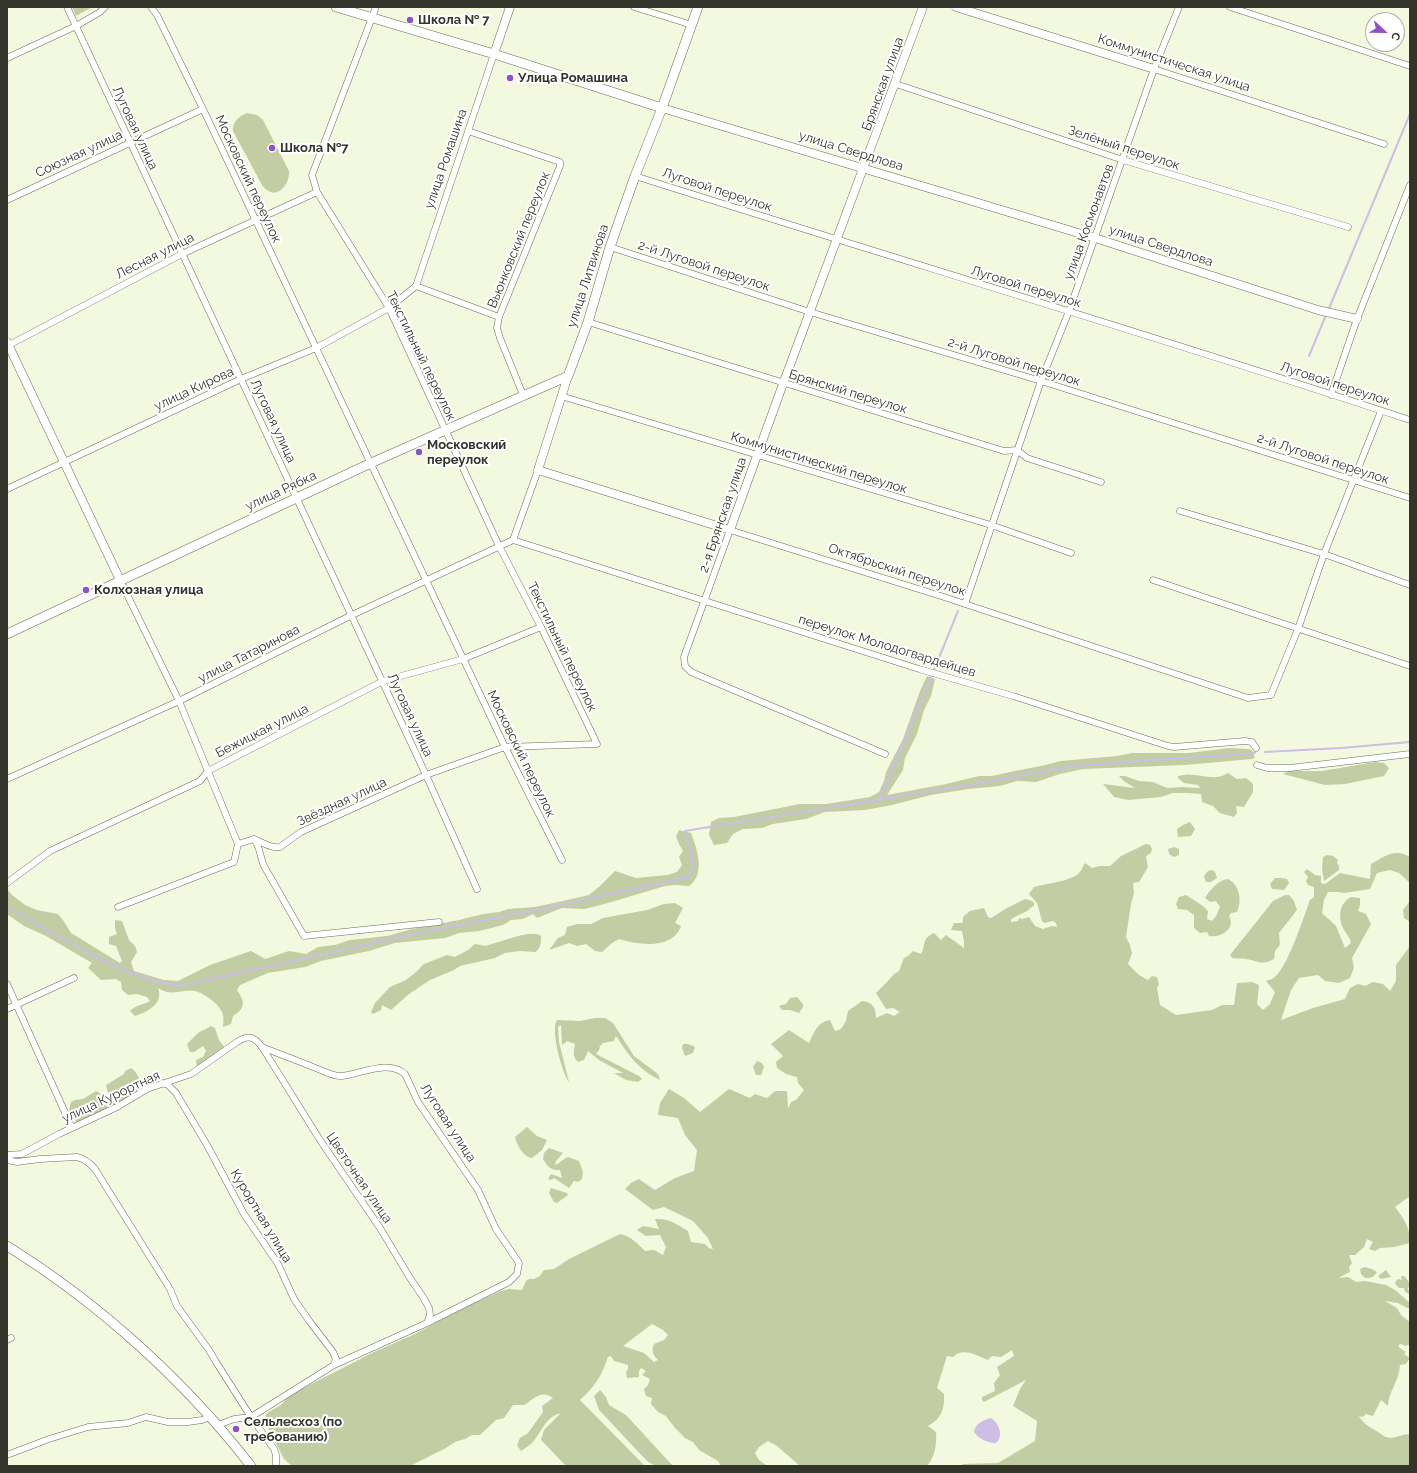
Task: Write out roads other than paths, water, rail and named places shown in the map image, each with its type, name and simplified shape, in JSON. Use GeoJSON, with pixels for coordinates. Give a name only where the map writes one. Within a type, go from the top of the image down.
{"type":"FeatureCollection","features":[{"type":"Feature","properties":{"kind":"main road","name":"улица Свердлова"},"geometry":{"type":"LineString","coordinates":[[336,7],[494,54],[662,108]]}},
{"type":"Feature","properties":{"kind":"main road","name":"улица Литвинова"},"geometry":{"type":"LineString","coordinates":[[568,376],[588,322],[610,248],[635,176],[662,108],[698,7]]}},
{"type":"Feature","properties":{"kind":"main road","name":"улица Рябка"},"geometry":{"type":"LineString","coordinates":[[7,634],[371,463],[568,376]]}},
{"type":"Feature","properties":{"kind":"main road"},"geometry":{"type":"LineString","coordinates":[[7,1246],[98,1311],[153,1359],[210,1416],[250,1465]]}},
{"type":"Feature","properties":{"kind":"street","name":"Луговая улица"},"geometry":{"type":"LineString","coordinates":[[67,7],[383,681],[477,889]]}},
{"type":"Feature","properties":{"kind":"street"},"geometry":{"type":"LineString","coordinates":[[7,58],[76,26],[100,12],[105,7]]}},
{"type":"Feature","properties":{"kind":"street","name":"Московский переулок"},"geometry":{"type":"LineString","coordinates":[[151,7],[157,15],[203,109],[505,747],[562,860]]}},
{"type":"Feature","properties":{"kind":"street","name":"Текстильный переулок"},"geometry":{"type":"LineString","coordinates":[[376,7],[312,175],[317,192],[389,308],[444,430],[499,546],[541,627],[597,744]]}},
{"type":"Feature","properties":{"kind":"street","name":"улица Ромашина"},"geometry":{"type":"LineString","coordinates":[[416,286],[510,7]]}},
{"type":"Feature","properties":{"kind":"street"},"geometry":{"type":"LineString","coordinates":[[634,7],[692,26]]}},
{"type":"Feature","properties":{"kind":"street","name":"Брянская улица"},"geometry":{"type":"LineString","coordinates":[[864,168],[923,7]]}},
{"type":"Feature","properties":{"kind":"street","name":"Коммунистическая улица"},"geometry":{"type":"LineString","coordinates":[[956,7],[1154,69],[1384,144]]}},
{"type":"Feature","properties":{"kind":"street","name":"улица Космонавтов"},"geometry":{"type":"LineString","coordinates":[[965,604],[1041,381],[1069,311],[1154,69],[1179,7]]}},
{"type":"Feature","properties":{"kind":"street"},"geometry":{"type":"LineString","coordinates":[[1230,7],[1410,66]]}},
{"type":"Feature","properties":{"kind":"street","name":"Зелёный переулок"},"geometry":{"type":"LineString","coordinates":[[896,84],[1123,160],[1348,227]]}},
{"type":"Feature","properties":{"kind":"street","name":"улица Свердлова"},"geometry":{"type":"LineString","coordinates":[[662,108],[1095,238],[1318,310],[1357,319]]}},
{"type":"Feature","properties":{"kind":"street","name":"Союзная улица"},"geometry":{"type":"LineString","coordinates":[[7,200],[203,109]]}},
{"type":"Feature","properties":{"kind":"street","name":"Вьюнковский переулок"},"geometry":{"type":"LineString","coordinates":[[468,131],[560,162],[560,166],[497,328],[524,395]]}},
{"type":"Feature","properties":{"kind":"street","name":"2-я Брянская улица"},"geometry":{"type":"LineString","coordinates":[[864,168],[756,456],[684,657],[685,666],[691,672],[885,754]]}},
{"type":"Feature","properties":{"kind":"street","name":"Луговой переулок"},"geometry":{"type":"LineString","coordinates":[[635,176],[1069,311],[1410,420]]}},
{"type":"Feature","properties":{"kind":"street"},"geometry":{"type":"LineString","coordinates":[[1331,395],[1357,319],[1410,185]]}},
{"type":"Feature","properties":{"kind":"street","name":"Лесная улица"},"geometry":{"type":"LineString","coordinates":[[8,344],[182,254],[317,192]]}},
{"type":"Feature","properties":{"kind":"street","name":"2-й Луговой переулок"},"geometry":{"type":"LineString","coordinates":[[610,248],[810,312],[1041,381],[1410,498]]}},
{"type":"Feature","properties":{"kind":"street"},"geometry":{"type":"LineString","coordinates":[[389,308],[416,286],[500,317]]}},
{"type":"Feature","properties":{"kind":"street","name":"улица Кирова"},"geometry":{"type":"LineString","coordinates":[[7,489],[241,379],[316,348],[389,308]]}},
{"type":"Feature","properties":{"kind":"street","name":"Брянский переулок"},"geometry":{"type":"LineString","coordinates":[[588,322],[783,384],[1004,451],[1017,450],[1027,458],[1101,482]]}},
{"type":"Feature","properties":{"kind":"street"},"geometry":{"type":"LineString","coordinates":[[8,344],[120,580],[180,701],[238,844],[234,862],[118,907]]}},
{"type":"Feature","properties":{"kind":"street","name":"улица Литвинова"},"geometry":{"type":"LineString","coordinates":[[513,540],[538,470],[560,396],[568,376]]}},
{"type":"Feature","properties":{"kind":"street","name":"Коммунистический переулок"},"geometry":{"type":"LineString","coordinates":[[560,396],[756,456],[991,525],[1071,553]]}},
{"type":"Feature","properties":{"kind":"street"},"geometry":{"type":"LineString","coordinates":[[1298,629],[1324,554],[1381,411]]}},
{"type":"Feature","properties":{"kind":"street","name":"Октябрьский переулок"},"geometry":{"type":"LineString","coordinates":[[538,470],[965,604],[1248,698],[1271,695],[1298,629]]}},
{"type":"Feature","properties":{"kind":"street"},"geometry":{"type":"LineString","coordinates":[[1180,510],[1324,554],[1410,585]]}},
{"type":"Feature","properties":{"kind":"street"},"geometry":{"type":"LineString","coordinates":[[499,546],[513,540]]}},
{"type":"Feature","properties":{"kind":"street","name":"переулок Молодогвардейцев"},"geometry":{"type":"LineString","coordinates":[[513,540],[919,669],[1126,731],[1161,744],[1174,747],[1245,741],[1252,742],[1256,748]]}},
{"type":"Feature","properties":{"kind":"street","name":"улица Татаринова"},"geometry":{"type":"LineString","coordinates":[[7,779],[180,701],[352,615],[499,546]]}},
{"type":"Feature","properties":{"kind":"street"},"geometry":{"type":"LineString","coordinates":[[1153,580],[1410,666]]}},
{"type":"Feature","properties":{"kind":"street","name":"Бежицкая улица"},"geometry":{"type":"LineString","coordinates":[[7,883],[50,851],[200,781],[208,771],[383,681],[463,659],[541,627]]}},
{"type":"Feature","properties":{"kind":"street","name":"Звёздная улица"},"geometry":{"type":"LineString","coordinates":[[254,839],[276,848],[301,832],[426,775],[505,747],[597,744]]}},
{"type":"Feature","properties":{"kind":"street"},"geometry":{"type":"LineString","coordinates":[[1257,765],[1267,768],[1290,768],[1410,754]]}},
{"type":"Feature","properties":{"kind":"street"},"geometry":{"type":"LineString","coordinates":[[238,844],[254,839],[257,843],[259,854],[264,866],[304,936],[439,922]]}},
{"type":"Feature","properties":{"kind":"street"},"geometry":{"type":"LineString","coordinates":[[7,1009],[74,978]]}},
{"type":"Feature","properties":{"kind":"street"},"geometry":{"type":"LineString","coordinates":[[7,984],[72,1128]]}},
{"type":"Feature","properties":{"kind":"street","name":"улица Курортная"},"geometry":{"type":"LineString","coordinates":[[7,1155],[22,1154],[72,1128],[117,1108],[147,1089],[191,1074],[244,1038],[249,1037],[257,1041],[262,1047]]}},
{"type":"Feature","properties":{"kind":"street","name":"Луговая улица"},"geometry":{"type":"LineString","coordinates":[[262,1047],[334,1075],[341,1076],[379,1068],[396,1069],[405,1074],[418,1102],[478,1190],[496,1229],[519,1263],[517,1274],[509,1282],[427,1323]]}},
{"type":"Feature","properties":{"kind":"street","name":"Цветочная улица"},"geometry":{"type":"LineString","coordinates":[[262,1047],[320,1140],[380,1228],[423,1297],[429,1308],[430,1315],[427,1323]]}},
{"type":"Feature","properties":{"kind":"street","name":"Курортная улица"},"geometry":{"type":"LineString","coordinates":[[162,1083],[168,1085],[176,1093],[207,1145],[244,1214],[278,1264],[294,1299],[333,1352],[336,1359],[334,1365]]}},
{"type":"Feature","properties":{"kind":"street"},"geometry":{"type":"LineString","coordinates":[[7,1160],[17,1162],[77,1157],[89,1162],[95,1169],[170,1289],[177,1306],[209,1350],[251,1417],[274,1449],[276,1455],[276,1466]]}},
{"type":"Feature","properties":{"kind":"street"},"geometry":{"type":"LineString","coordinates":[[218,1425],[234,1419],[251,1417],[334,1365],[427,1323]]}},
{"type":"Feature","properties":{"kind":"street"},"geometry":{"type":"LineString","coordinates":[[7,1455],[49,1439],[88,1427],[128,1423],[146,1418],[168,1422],[188,1422],[202,1420],[210,1416]]}},
{"type":"Feature","properties":{"kind":"waterway"},"geometry":{"type":"LineString","coordinates":[[1328,311],[1410,114]]}},
{"type":"Feature","properties":{"kind":"waterway"},"geometry":{"type":"LineString","coordinates":[[1309,356],[1326,315]]}},
{"type":"Feature","properties":{"kind":"waterway"},"geometry":{"type":"LineString","coordinates":[[934,670],[958,611]]}},
{"type":"Feature","properties":{"kind":"waterway"},"geometry":{"type":"LineString","coordinates":[[880,799],[931,677]]}},
{"type":"Feature","properties":{"kind":"waterway"},"geometry":{"type":"LineString","coordinates":[[1265,752],[1341,748],[1410,742]]}},
{"type":"Feature","properties":{"kind":"waterway"},"geometry":{"type":"LineString","coordinates":[[7,907],[69,943],[112,965],[134,974],[180,986],[427,931],[537,910],[684,878],[689,875],[692,864],[692,857],[685,831],[975,784],[1072,766],[1255,753]]}},
{"type":"Feature","properties":{"kind":"place","name":"Школа № 7"},"geometry":{"type":"Point","coordinates":[410,20]}},
{"type":"Feature","properties":{"kind":"place","name":"Улица Ромашина"},"geometry":{"type":"Point","coordinates":[510,78]}},
{"type":"Feature","properties":{"kind":"place","name":"Школа №7"},"geometry":{"type":"Point","coordinates":[272,148]}},
{"type":"Feature","properties":{"kind":"place","name":"Московский переулок"},"geometry":{"type":"Point","coordinates":[419,452]}},
{"type":"Feature","properties":{"kind":"place","name":"Колхозная улица"},"geometry":{"type":"Point","coordinates":[86,590]}},
{"type":"Feature","properties":{"kind":"place","name":"Сельлесхоз (по требованию)"},"geometry":{"type":"Point","coordinates":[236,1429]}}]}
